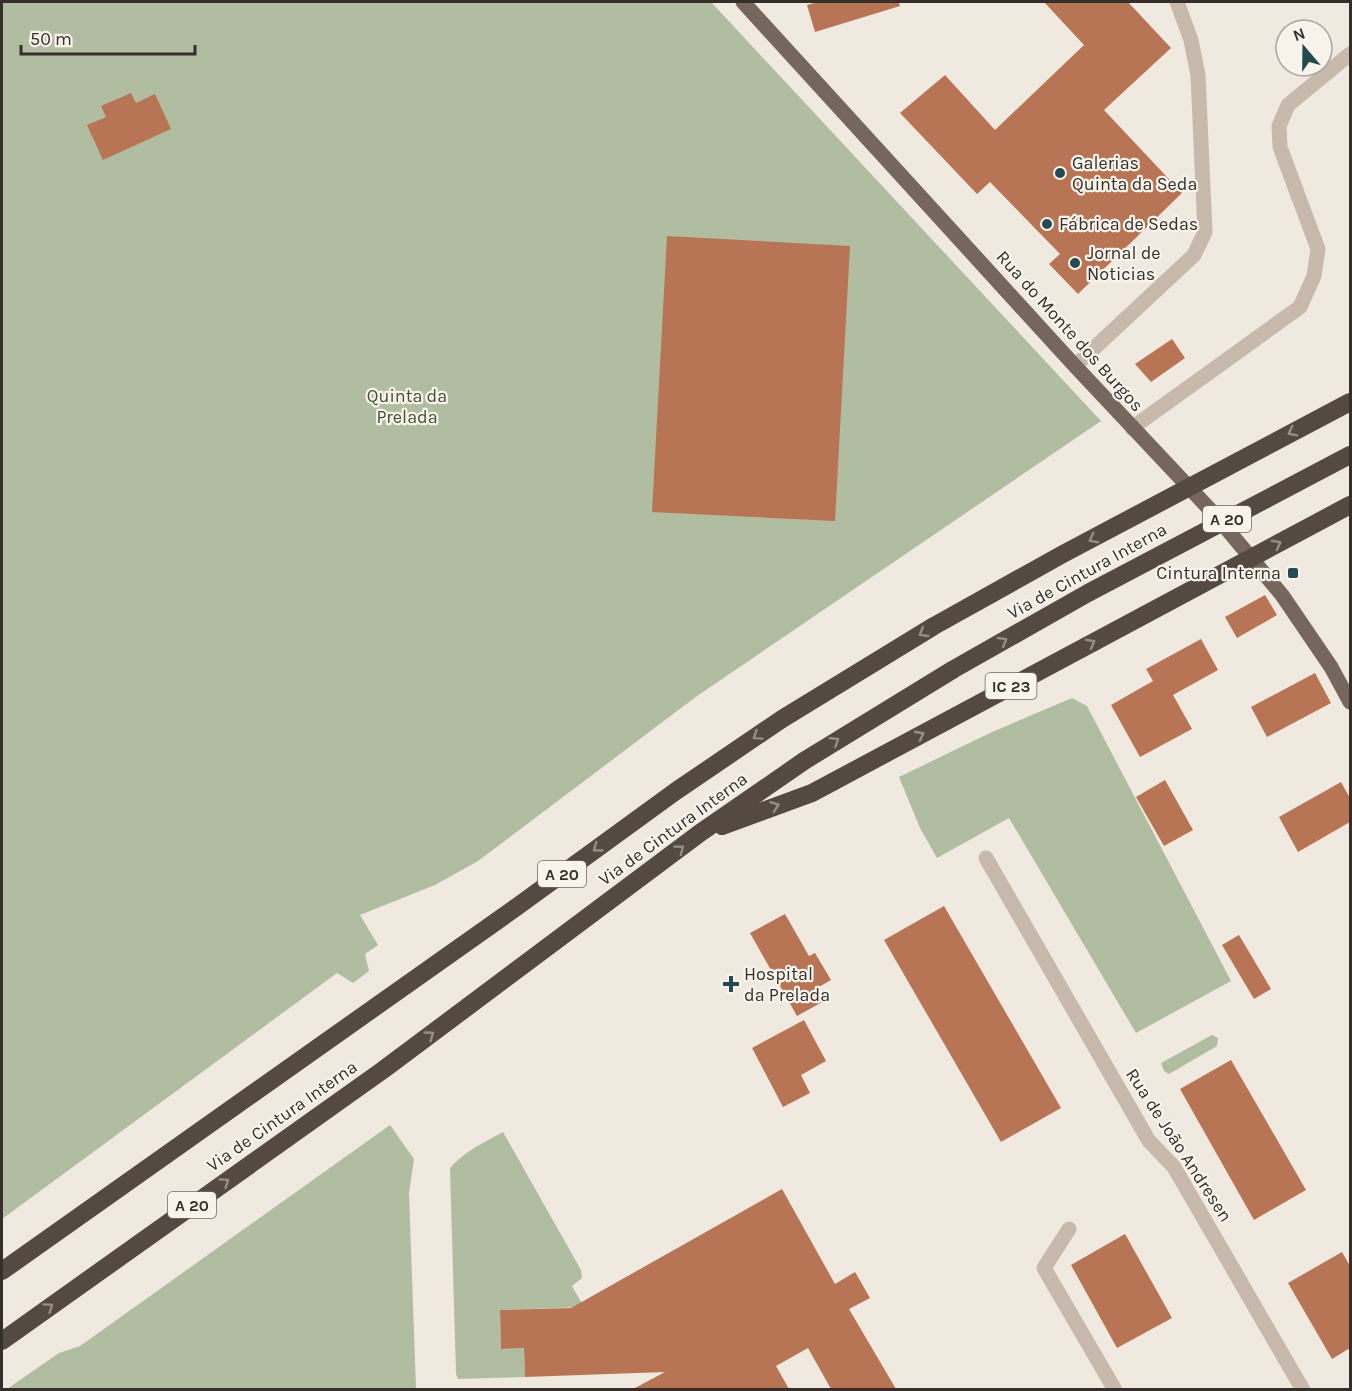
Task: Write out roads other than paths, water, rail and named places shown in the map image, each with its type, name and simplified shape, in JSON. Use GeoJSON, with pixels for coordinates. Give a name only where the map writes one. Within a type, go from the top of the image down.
{"type":"FeatureCollection","features":[{"type":"Feature","properties":{"kind":"highway","name":"Via de Cintura Interna"},"geometry":{"type":"LineString","coordinates":[[2,1271],[518,906],[676,791],[782,719],[934,626],[1350,402]]}},
{"type":"Feature","properties":{"kind":"highway","name":"Via de Cintura Interna"},"geometry":{"type":"LineString","coordinates":[[2,1341],[374,1077],[700,834],[804,761],[876,715],[1077,599],[1350,455]]}},
{"type":"Feature","properties":{"kind":"highway","name":"IC 23"},"geometry":{"type":"LineString","coordinates":[[700,834],[812,793],[1350,505]]}},
{"type":"Feature","properties":{"kind":"main road","name":"Rua do Monte dos Burgos"},"geometry":{"type":"LineString","coordinates":[[743,2],[1132,428],[1216,516],[1282,595],[1331,667],[1350,702]]}},
{"type":"Feature","properties":{"kind":"street"},"geometry":{"type":"LineString","coordinates":[[1075,366],[1194,255],[1205,232],[1198,75],[1191,40],[1177,2]]}},
{"type":"Feature","properties":{"kind":"street"},"geometry":{"type":"LineString","coordinates":[[1132,428],[1300,307],[1314,276],[1318,249],[1280,147],[1279,126],[1288,105],[1350,54]]}},
{"type":"Feature","properties":{"kind":"street","name":"Rua de João Andresen"},"geometry":{"type":"LineString","coordinates":[[986,858],[1149,1141],[1174,1167],[1303,1389]]}},
{"type":"Feature","properties":{"kind":"street"},"geometry":{"type":"LineString","coordinates":[[1070,1229],[1044,1268],[1116,1389]]}},
{"type":"Feature","properties":{"kind":"place","name":"Galerias Quinta da Seda"},"geometry":{"type":"Point","coordinates":[1060,173]}},
{"type":"Feature","properties":{"kind":"place","name":"Fábrica de Sedas"},"geometry":{"type":"Point","coordinates":[1047,224]}},
{"type":"Feature","properties":{"kind":"place","name":"Jornal de Noticias"},"geometry":{"type":"Point","coordinates":[1075,263]}},
{"type":"Feature","properties":{"kind":"place","name":"Cintura Interna"},"geometry":{"type":"Point","coordinates":[1293,573]}},
{"type":"Feature","properties":{"kind":"place","name":"Hospital da Prelada"},"geometry":{"type":"Point","coordinates":[731,984]}},
{"type":"Feature","properties":{"kind":"park label","name":"Quinta da Prelada"},"geometry":{"type":"Point","coordinates":[407,406]}}]}
